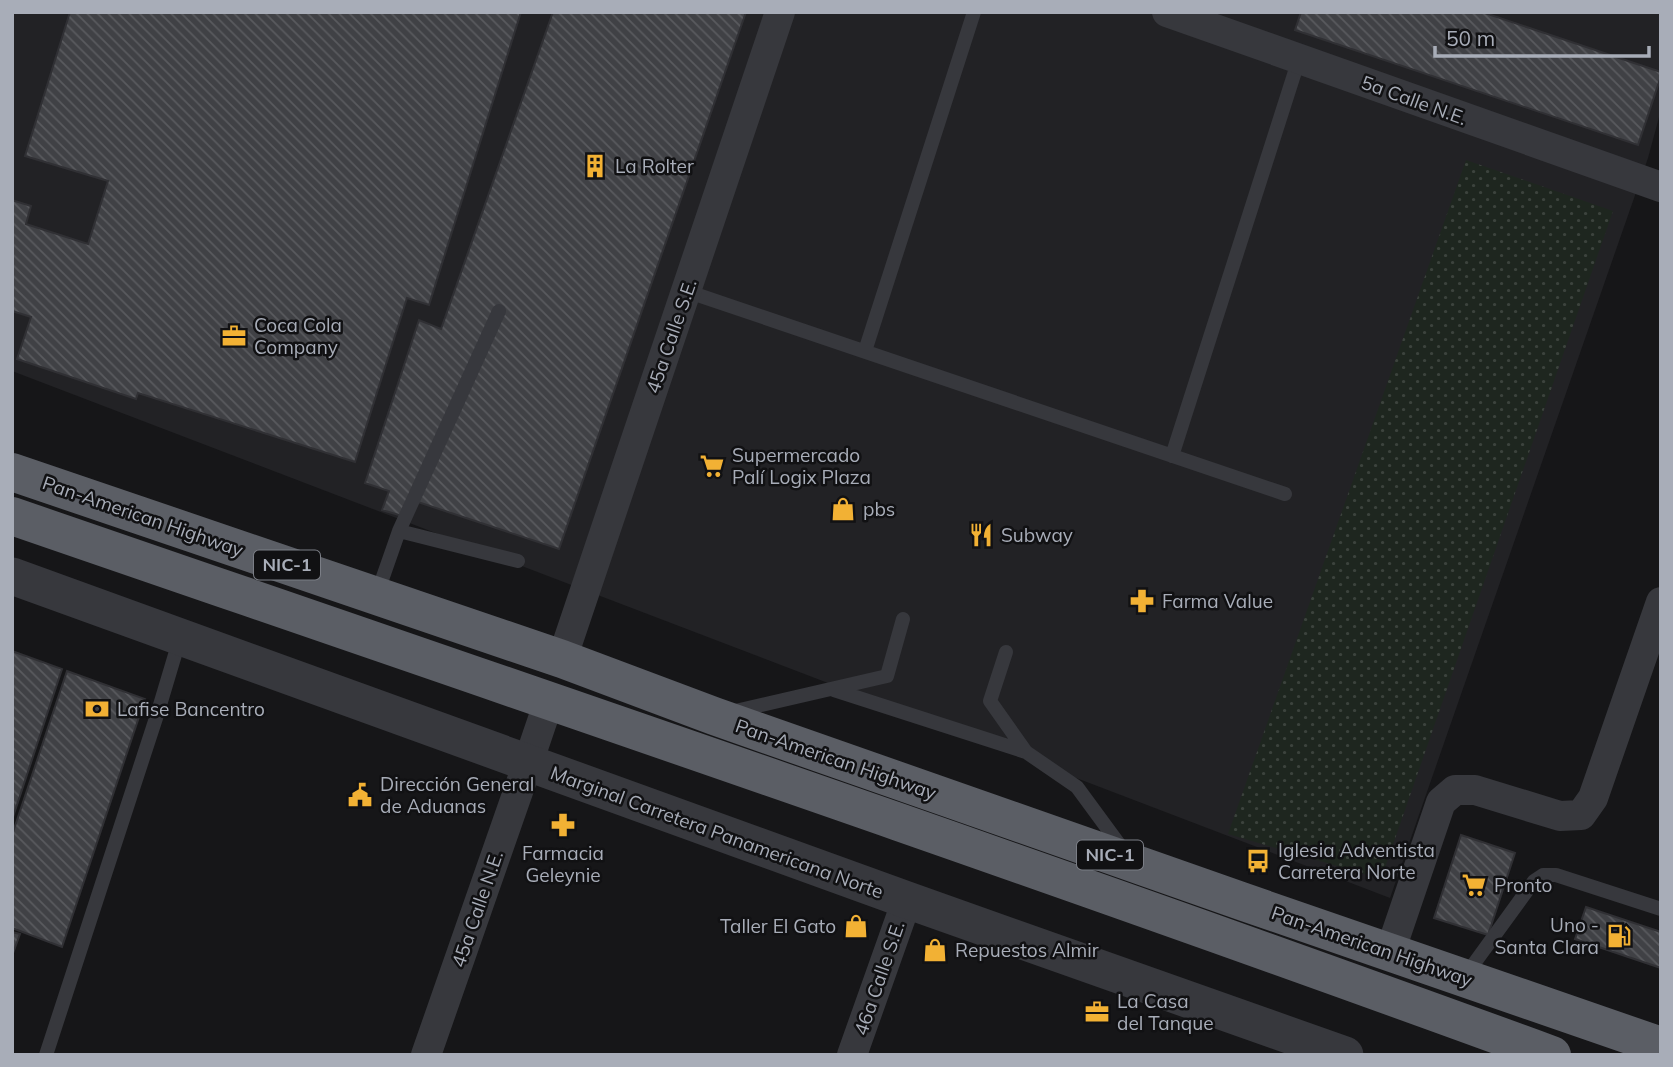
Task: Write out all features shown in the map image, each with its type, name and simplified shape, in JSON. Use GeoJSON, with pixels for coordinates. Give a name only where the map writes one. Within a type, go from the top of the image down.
{"type":"FeatureCollection","features":[{"type":"Feature","properties":{"kind":"highway","name":"Pan-American Highway"},"geometry":{"type":"LineString","coordinates":[[12,472],[562,659],[714,716],[1661,1046]]}},
{"type":"Feature","properties":{"kind":"highway","name":"Pan-American Highway"},"geometry":{"type":"LineString","coordinates":[[12,516],[1324,971],[1552,1055]]}},
{"type":"Feature","properties":{"kind":"street","name":"45a Calle S.E."},"geometry":{"type":"LineString","coordinates":[[562,659],[780,12]]}},
{"type":"Feature","properties":{"kind":"street","name":"5a Calle N.E."},"geometry":{"type":"LineString","coordinates":[[1167,12],[1661,187]]}},
{"type":"Feature","properties":{"kind":"street","name":"Marginal Carretera Panamericana Norte"},"geometry":{"type":"LineString","coordinates":[[12,576],[906,900],[1301,1048],[1345,1055]]}},
{"type":"Feature","properties":{"kind":"street"},"geometry":{"type":"LineString","coordinates":[[1390,952],[1441,802],[1455,790],[1475,790],[1560,816],[1581,815],[1593,798],[1661,602]]}},
{"type":"Feature","properties":{"kind":"street"},"geometry":{"type":"LineString","coordinates":[[528,763],[549,701]]}},
{"type":"Feature","properties":{"kind":"street","name":"45a Calle N.E."},"geometry":{"type":"LineString","coordinates":[[426,1055],[528,763]]}},
{"type":"Feature","properties":{"kind":"street","name":"46a Calle S.E."},"geometry":{"type":"LineString","coordinates":[[852,1055],[906,900]]}},
{"type":"Feature","properties":{"kind":"lane"},"geometry":{"type":"LineString","coordinates":[[865,351],[974,12]]}},
{"type":"Feature","properties":{"kind":"lane"},"geometry":{"type":"LineString","coordinates":[[1172,456],[1299,59]]}},
{"type":"Feature","properties":{"kind":"lane"},"geometry":{"type":"LineString","coordinates":[[686,291],[1284,494]]}},
{"type":"Feature","properties":{"kind":"lane"},"geometry":{"type":"LineString","coordinates":[[377,595],[399,531],[499,311]]}},
{"type":"Feature","properties":{"kind":"lane"},"geometry":{"type":"LineString","coordinates":[[399,531],[518,561]]}},
{"type":"Feature","properties":{"kind":"lane"},"geometry":{"type":"LineString","coordinates":[[714,716],[887,676],[903,619]]}},
{"type":"Feature","properties":{"kind":"lane"},"geometry":{"type":"LineString","coordinates":[[46,1055],[180,638]]}},
{"type":"Feature","properties":{"kind":"lane"},"geometry":{"type":"LineString","coordinates":[[1006,652],[990,701],[1026,752]]}},
{"type":"Feature","properties":{"kind":"lane"},"geometry":{"type":"LineString","coordinates":[[833,690],[1026,752],[1077,787],[1133,863]]}},
{"type":"Feature","properties":{"kind":"lane"},"geometry":{"type":"LineString","coordinates":[[1464,977],[1534,881],[1543,875],[1556,875],[1661,909]]}},
{"type":"Feature","properties":{"kind":"shaded area"},"geometry":{"type":"Polygon","coordinates":[[[12,12],[1661,12],[1661,110],[1648,158],[1390,898],[12,371],[12,12]]]}},
{"type":"Feature","properties":{"kind":"shaded area"},"geometry":{"type":"Polygon","coordinates":[[[1466,160],[1613,211],[1381,879],[1228,834],[1466,160]]]}},
{"type":"Feature","properties":{"kind":"building"},"geometry":{"type":"Polygon","coordinates":[[[70,12],[521,12],[429,305],[407,298],[355,462],[138,393],[136,399],[17,359],[31,317],[12,311],[12,200],[31,206],[26,224],[88,244],[108,181],[25,156],[70,12]]]}},
{"type":"Feature","properties":{"kind":"building","name":"La Rolter"},"geometry":{"type":"Polygon","coordinates":[[[553,12],[746,12],[559,549],[415,501],[409,518],[382,510],[389,491],[365,483],[419,320],[441,329],[553,12]]]}},
{"type":"Feature","properties":{"kind":"building"},"geometry":{"type":"Polygon","coordinates":[[[1301,12],[1482,12],[1661,72],[1661,76],[1638,145],[1295,30],[1301,12]]]}},
{"type":"Feature","properties":{"kind":"building"},"geometry":{"type":"Polygon","coordinates":[[[12,651],[62,669],[12,820],[12,651]]]}},
{"type":"Feature","properties":{"kind":"building"},"geometry":{"type":"Polygon","coordinates":[[[67,671],[145,699],[62,947],[12,928],[12,835],[67,671]]]}},
{"type":"Feature","properties":{"kind":"building","name":"Pronto"},"geometry":{"type":"Polygon","coordinates":[[[1461,835],[1515,853],[1488,935],[1434,918],[1461,835]]]}},
{"type":"Feature","properties":{"kind":"building","name":"Uno - Santa Clara"},"geometry":{"type":"Polygon","coordinates":[[[1586,907],[1661,932],[1661,968],[1575,939],[1586,907]]]}},
{"type":"Feature","properties":{"kind":"building"},"geometry":{"type":"Polygon","coordinates":[[[12,932],[20,934],[12,956],[12,932]]]}},
{"type":"Feature","properties":{"kind":"place","name":"La Rolter"},"geometry":{"type":"Point","coordinates":[595,166]}},
{"type":"Feature","properties":{"kind":"place","name":"Coca Cola Company"},"geometry":{"type":"Point","coordinates":[234,336]}},
{"type":"Feature","properties":{"kind":"place","name":"Supermercado Palí Logix Plaza"},"geometry":{"type":"Point","coordinates":[712,466]}},
{"type":"Feature","properties":{"kind":"place","name":"pbs"},"geometry":{"type":"Point","coordinates":[843,509]}},
{"type":"Feature","properties":{"kind":"place","name":"Subway"},"geometry":{"type":"Point","coordinates":[981,535]}},
{"type":"Feature","properties":{"kind":"place","name":"Farma Value"},"geometry":{"type":"Point","coordinates":[1142,601]}},
{"type":"Feature","properties":{"kind":"place","name":"Lafise Bancentro"},"geometry":{"type":"Point","coordinates":[97,709]}},
{"type":"Feature","properties":{"kind":"place","name":"Dirección General de Aduanas"},"geometry":{"type":"Point","coordinates":[360,795]}},
{"type":"Feature","properties":{"kind":"place","name":"Farmacia Geleynie"},"geometry":{"type":"Point","coordinates":[563,825]}},
{"type":"Feature","properties":{"kind":"place","name":"Iglesia Adventista Carretera Norte"},"geometry":{"type":"Point","coordinates":[1258,861]}},
{"type":"Feature","properties":{"kind":"place","name":"Pronto"},"geometry":{"type":"Point","coordinates":[1474,885]}},
{"type":"Feature","properties":{"kind":"place","name":"Taller El Gato"},"geometry":{"type":"Point","coordinates":[856,926]}},
{"type":"Feature","properties":{"kind":"place","name":"Uno - Santa Clara"},"geometry":{"type":"Point","coordinates":[1619,936]}},
{"type":"Feature","properties":{"kind":"place","name":"Repuestos Almir"},"geometry":{"type":"Point","coordinates":[935,950]}},
{"type":"Feature","properties":{"kind":"place","name":"La Casa del Tanque"},"geometry":{"type":"Point","coordinates":[1097,1012]}}]}
